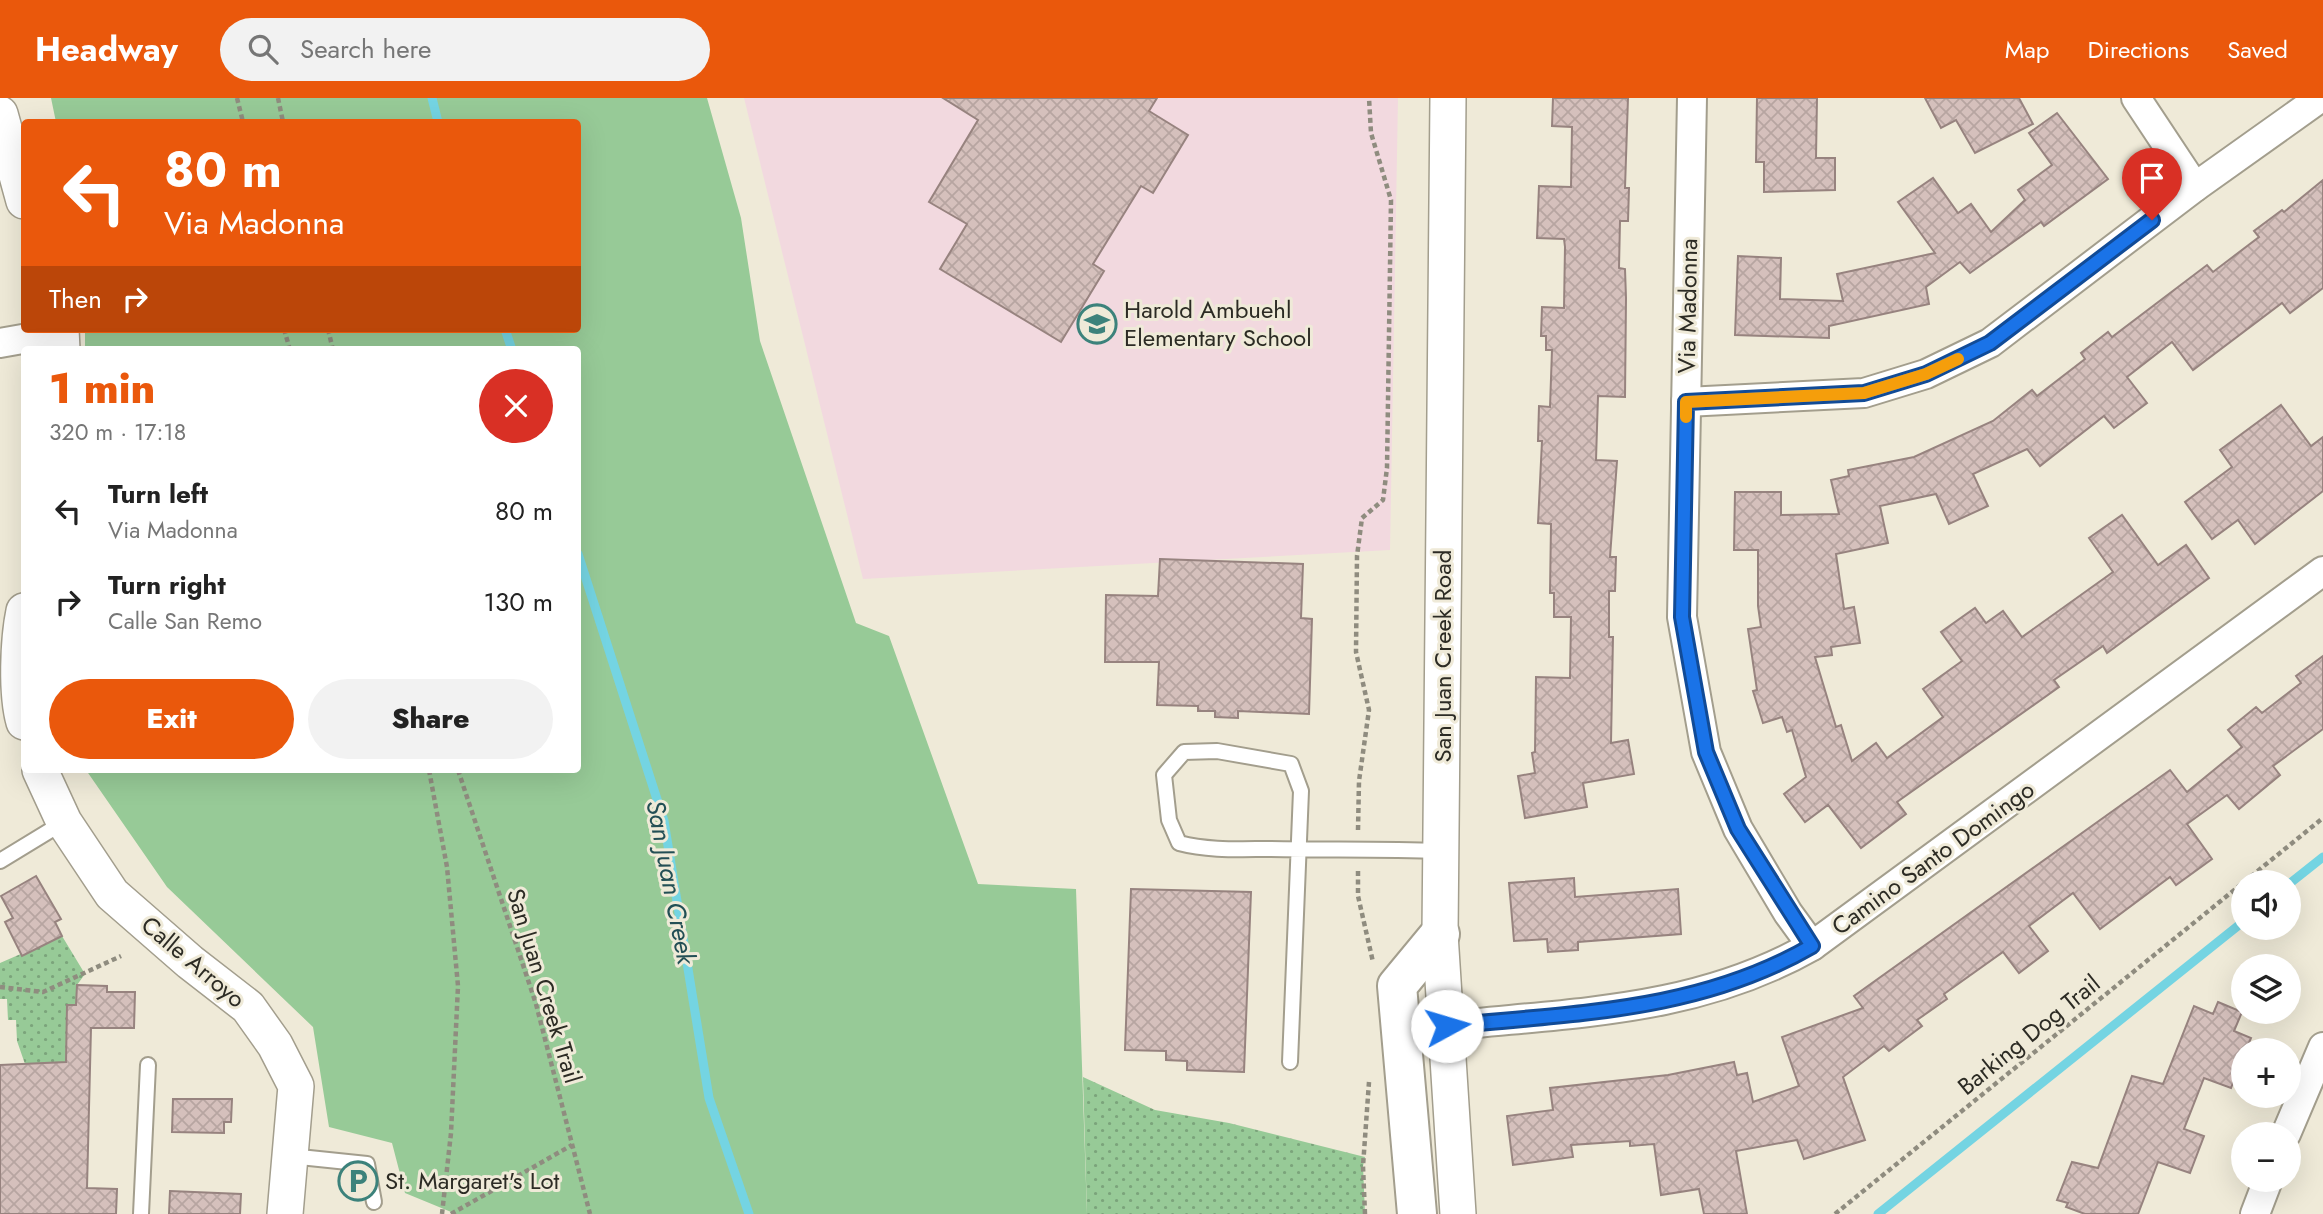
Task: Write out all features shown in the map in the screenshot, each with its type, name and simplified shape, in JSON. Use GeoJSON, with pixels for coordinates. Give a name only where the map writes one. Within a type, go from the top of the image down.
{"type":"FeatureCollection","features":[{"type":"Feature","properties":{"kind":"main road"},"geometry":{"type":"LineString","coordinates":[[1417,1214],[1397,986],[1440,934]]}},
{"type":"Feature","properties":{"kind":"street","name":"San Juan Creek Road"},"geometry":{"type":"LineString","coordinates":[[1448,98],[1440,934],[1458,1214]]}},
{"type":"Feature","properties":{"kind":"street","name":"Via Madonna"},"geometry":{"type":"LineString","coordinates":[[1692,98],[1682,617],[1706,752],[1738,829],[1812,946]]}},
{"type":"Feature","properties":{"kind":"street"},"geometry":{"type":"LineString","coordinates":[[2136,98],[2195,187]]}},
{"type":"Feature","properties":{"kind":"street"},"geometry":{"type":"LineString","coordinates":[[1686,402],[1864,393],[1926,374],[1990,343],[2195,187],[2320,98]]}},
{"type":"Feature","properties":{"kind":"street"},"geometry":{"type":"LineString","coordinates":[[0,114],[21,190]]}},
{"type":"Feature","properties":{"kind":"street"},"geometry":{"type":"LineString","coordinates":[[0,343],[61,337]]}},
{"type":"Feature","properties":{"kind":"street","name":"Camino Santo Domingo"},"geometry":{"type":"LineString","coordinates":[[1447,1026],[1605,1011],[1695,995],[1749,978],[1812,946],[2323,571]]}},
{"type":"Feature","properties":{"kind":"street"},"geometry":{"type":"LineString","coordinates":[[21,624],[10,672],[21,712]]}},
{"type":"Feature","properties":{"kind":"street","name":"Calle Arroyo"},"geometry":{"type":"LineString","coordinates":[[41,773],[64,822],[112,894],[190,962],[248,1007],[275,1045],[296,1086],[285,1214]]}},
{"type":"Feature","properties":{"kind":"street"},"geometry":{"type":"LineString","coordinates":[[2291,1122],[2323,1047]]}},
{"type":"Feature","properties":{"kind":"street"},"geometry":{"type":"LineString","coordinates":[[2255,1214],[2263,1192]]}},
{"type":"Feature","properties":{"kind":"lane"},"geometry":{"type":"LineString","coordinates":[[1290,1062],[1301,849],[1301,790],[1292,764],[1217,751],[1184,752],[1164,775],[1169,820],[1179,843],[1199,848],[1301,849],[1442,851]]}},
{"type":"Feature","properties":{"kind":"lane"},"geometry":{"type":"LineString","coordinates":[[0,861],[64,822]]}},
{"type":"Feature","properties":{"kind":"lane"},"geometry":{"type":"LineString","coordinates":[[141,1214],[148,1065]]}},
{"type":"Feature","properties":{"kind":"lane"},"geometry":{"type":"LineString","coordinates":[[289,1156],[367,1164],[374,1202]]}},
{"type":"Feature","properties":{"kind":"path"},"geometry":{"type":"LineString","coordinates":[[237,98],[242,119]]}},
{"type":"Feature","properties":{"kind":"path"},"geometry":{"type":"LineString","coordinates":[[278,98],[282,119]]}},
{"type":"Feature","properties":{"kind":"path"},"geometry":{"type":"LineString","coordinates":[[1358,831],[1359,781],[1369,710],[1356,652],[1358,533],[1362,518],[1383,500],[1387,468],[1391,200],[1371,133],[1369,98]]}},
{"type":"Feature","properties":{"kind":"path"},"geometry":{"type":"LineString","coordinates":[[430,773],[447,867],[458,986],[451,1133],[442,1214]]}},
{"type":"Feature","properties":{"kind":"path","name":"San Juan Creek Trail"},"geometry":{"type":"LineString","coordinates":[[459,773],[536,1004],[590,1214]]}},
{"type":"Feature","properties":{"kind":"path","name":"Barking Dog Trail"},"geometry":{"type":"LineString","coordinates":[[1836,1214],[2323,818]]}},
{"type":"Feature","properties":{"kind":"path"},"geometry":{"type":"LineString","coordinates":[[0,987],[43,992],[121,956]]}},
{"type":"Feature","properties":{"kind":"path"},"geometry":{"type":"LineString","coordinates":[[451,1214],[572,1145]]}},
{"type":"Feature","properties":{"kind":"shaded area","name":"Harold Ambuehl Elementary School"},"geometry":{"type":"Polygon","coordinates":[[[744,98],[1398,98],[1390,550],[863,579],[744,98]]]}},
{"type":"Feature","properties":{"kind":"green space"},"geometry":{"type":"Polygon","coordinates":[[[51,98],[707,98],[741,218],[760,341],[856,623],[889,636],[978,884],[1076,889],[1087,1214],[456,1214],[405,1193],[392,1143],[329,1127],[313,1027],[167,887],[88,773],[581,773],[581,346],[85,346],[85,333],[581,333],[581,119],[55,119],[51,98]]]}},
{"type":"Feature","properties":{"kind":"green space"},"geometry":{"type":"Polygon","coordinates":[[[62,936],[85,974],[77,985],[76,1005],[67,1005],[68,1068],[25,1064],[17,1041],[16,1020],[8,1020],[7,999],[0,999],[0,963],[62,936]]]}},
{"type":"Feature","properties":{"kind":"green space"},"geometry":{"type":"Polygon","coordinates":[[[1083,1077],[1155,1110],[1229,1123],[1365,1157],[1365,1214],[1087,1214],[1083,1077]]]}},
{"type":"Feature","properties":{"kind":"building"},"geometry":{"type":"Polygon","coordinates":[[[943,98],[1157,98],[1149,111],[1188,135],[1153,193],[1141,186],[1093,264],[1104,271],[1061,342],[940,269],[967,224],[929,202],[978,120],[943,98]]]}},
{"type":"Feature","properties":{"kind":"building"},"geometry":{"type":"Polygon","coordinates":[[[1553,98],[1628,98],[1625,188],[1629,188],[1628,221],[1620,221],[1619,268],[1625,269],[1625,397],[1598,396],[1596,460],[1617,461],[1610,557],[1616,557],[1615,591],[1609,591],[1609,637],[1613,637],[1611,743],[1628,740],[1634,774],[1583,783],[1587,807],[1525,818],[1518,776],[1535,773],[1532,753],[1535,752],[1536,677],[1570,678],[1571,617],[1554,617],[1554,593],[1550,593],[1551,524],[1538,523],[1542,441],[1538,441],[1539,406],[1550,407],[1552,350],[1546,350],[1546,336],[1541,336],[1542,307],[1564,308],[1565,247],[1564,239],[1537,238],[1539,186],[1571,187],[1572,127],[1552,126],[1553,98]]]}},
{"type":"Feature","properties":{"kind":"building"},"geometry":{"type":"Polygon","coordinates":[[[1757,98],[1817,98],[1816,158],[1835,158],[1835,190],[1764,192],[1764,162],[1756,162],[1757,98]]]}},
{"type":"Feature","properties":{"kind":"building"},"geometry":{"type":"Polygon","coordinates":[[[1925,98],[2019,98],[2033,124],[1975,153],[1956,120],[1941,128],[1925,98]]]}},
{"type":"Feature","properties":{"kind":"building"},"geometry":{"type":"Polygon","coordinates":[[[2057,113],[2108,179],[2044,226],[2041,222],[1970,273],[1960,262],[1926,287],[1929,304],[1829,326],[1829,338],[1735,335],[1738,256],[1781,258],[1780,299],[1843,301],[1837,274],[1935,253],[1898,202],[1933,178],[1958,213],[1971,204],[1991,232],[2025,200],[2018,190],[2052,165],[2029,133],[2057,113]]]}},
{"type":"Feature","properties":{"kind":"building"},"geometry":{"type":"Polygon","coordinates":[[[2323,180],[2323,288],[2290,313],[2282,303],[2193,370],[2172,342],[2127,377],[2147,403],[2114,428],[2104,416],[2040,466],[2027,449],[1973,474],[1988,506],[1949,524],[1936,494],[1880,506],[1888,543],[1836,554],[1844,609],[1854,607],[1860,643],[1831,647],[1832,655],[1815,657],[1836,727],[1841,725],[1852,761],[1876,743],[1887,758],[1943,717],[1923,689],[1962,661],[1941,632],[1975,608],[1986,623],[2003,611],[2022,637],[2113,572],[2089,538],[2122,515],[2158,565],[2186,545],[2209,578],[2107,653],[2103,646],[2054,680],[2059,687],[1897,802],[1906,814],[1861,848],[1828,805],[1805,822],[1784,794],[1806,777],[1792,730],[1787,732],[1782,717],[1763,723],[1753,691],[1757,690],[1748,629],[1761,627],[1758,606],[1758,550],[1734,550],[1735,492],[1781,492],[1781,515],[1839,514],[1831,480],[1849,476],[1848,470],[1914,457],[1993,421],[2032,390],[2037,396],[2085,359],[2081,353],[2108,332],[2112,337],[2207,265],[2213,272],[2259,237],[2254,231],[2282,210],[2284,212],[2323,180]]]}},
{"type":"Feature","properties":{"kind":"building"},"geometry":{"type":"Polygon","coordinates":[[[2281,405],[2311,446],[2323,437],[2323,491],[2255,544],[2238,520],[2212,539],[2185,502],[2232,467],[2220,450],[2281,405]]]}},
{"type":"Feature","properties":{"kind":"building"},"geometry":{"type":"Polygon","coordinates":[[[1160,559],[1303,564],[1301,618],[1312,619],[1309,714],[1238,711],[1238,718],[1215,717],[1215,711],[1198,711],[1198,706],[1157,705],[1159,662],[1105,662],[1106,595],[1158,596],[1160,559]]]}},
{"type":"Feature","properties":{"kind":"building"},"geometry":{"type":"Polygon","coordinates":[[[2323,656],[2323,729],[2273,766],[2280,775],[2239,809],[2227,795],[2187,824],[2212,859],[2176,885],[2170,877],[2100,929],[2073,893],[2029,926],[2048,951],[2019,973],[2003,952],[1944,994],[1947,999],[1917,1020],[1922,1026],[1889,1051],[1884,1046],[1843,1077],[1865,1140],[1804,1159],[1797,1140],[1736,1151],[1747,1214],[1704,1214],[1699,1189],[1661,1195],[1654,1144],[1630,1146],[1630,1141],[1571,1145],[1573,1157],[1513,1165],[1507,1116],[1553,1110],[1550,1088],[1668,1075],[1734,1062],[1737,1075],[1747,1073],[1753,1102],[1799,1086],[1782,1037],[1863,1008],[1854,996],[2170,770],[2187,792],[2242,747],[2228,730],[2256,707],[2262,713],[2301,683],[2296,676],[2323,656]]]}},
{"type":"Feature","properties":{"kind":"building"},"geometry":{"type":"Polygon","coordinates":[[[36,876],[61,919],[55,922],[62,936],[22,956],[5,922],[13,918],[1,896],[36,876]]]}},
{"type":"Feature","properties":{"kind":"building"},"geometry":{"type":"Polygon","coordinates":[[[1574,878],[1575,897],[1678,889],[1681,934],[1578,942],[1578,950],[1548,952],[1547,939],[1514,941],[1509,883],[1574,878]]]}},
{"type":"Feature","properties":{"kind":"building"},"geometry":{"type":"Polygon","coordinates":[[[1131,889],[1251,892],[1244,1072],[1187,1070],[1187,1061],[1166,1060],[1166,1051],[1125,1050],[1131,889]]]}},
{"type":"Feature","properties":{"kind":"building"},"geometry":{"type":"Polygon","coordinates":[[[77,985],[107,986],[107,992],[135,992],[134,1028],[91,1028],[87,1188],[117,1189],[116,1214],[0,1214],[0,1065],[66,1062],[67,1005],[76,1005],[77,985]]]}},
{"type":"Feature","properties":{"kind":"building"},"geometry":{"type":"Polygon","coordinates":[[[2218,1002],[2231,1007],[2231,1024],[2237,1024],[2234,1031],[2251,1038],[2231,1038],[2231,1088],[2204,1078],[2184,1129],[2204,1136],[2190,1173],[2158,1162],[2138,1214],[2085,1214],[2066,1207],[2068,1203],[2057,1200],[2072,1162],[2098,1168],[2132,1076],[2163,1084],[2194,1006],[2213,1014],[2218,1002]]]}},
{"type":"Feature","properties":{"kind":"building"},"geometry":{"type":"Polygon","coordinates":[[[173,1099],[232,1099],[231,1122],[224,1122],[224,1133],[172,1132],[173,1099]]]}},
{"type":"Feature","properties":{"kind":"building"},"geometry":{"type":"Polygon","coordinates":[[[170,1191],[241,1194],[240,1214],[169,1214],[170,1191]]]}},
{"type":"Feature","properties":{"kind":"waterway","name":"San Juan Creek"},"geometry":{"type":"LineString","coordinates":[[432,98],[437,119]]}},
{"type":"Feature","properties":{"kind":"waterway","name":"San Juan Creek"},"geometry":{"type":"LineString","coordinates":[[506,333],[511,346]]}},
{"type":"Feature","properties":{"kind":"waterway","name":"San Juan Creek"},"geometry":{"type":"LineString","coordinates":[[581,563],[664,821],[709,1098],[749,1214]]}},
{"type":"Feature","properties":{"kind":"waterway"},"geometry":{"type":"LineString","coordinates":[[2301,874],[2323,857]]}},
{"type":"Feature","properties":{"kind":"waterway"},"geometry":{"type":"LineString","coordinates":[[1878,1214],[2231,931]]}},
{"type":"Feature","properties":{"kind":"slow traffic"},"geometry":{"type":"LineString","coordinates":[[1686,417],[1686,402],[1864,393],[1926,374],[1958,359]]}},
{"type":"Feature","properties":{"kind":"place","name":"Harold Ambuehl Elementary School"},"geometry":{"type":"Point","coordinates":[1097,324]}},
{"type":"Feature","properties":{"kind":"place","name":"St. Margaret's Lot"},"geometry":{"type":"Point","coordinates":[358,1181]}},
{"type":"Feature","properties":{"kind":"route"},"geometry":{"type":"LineString","coordinates":[[1447,1026],[1605,1011],[1695,995],[1749,978],[1812,946],[1788,913],[1738,829],[1706,752],[1682,617],[1686,402],[1864,393],[1926,374],[1990,343],[2152,220]]}}]}
